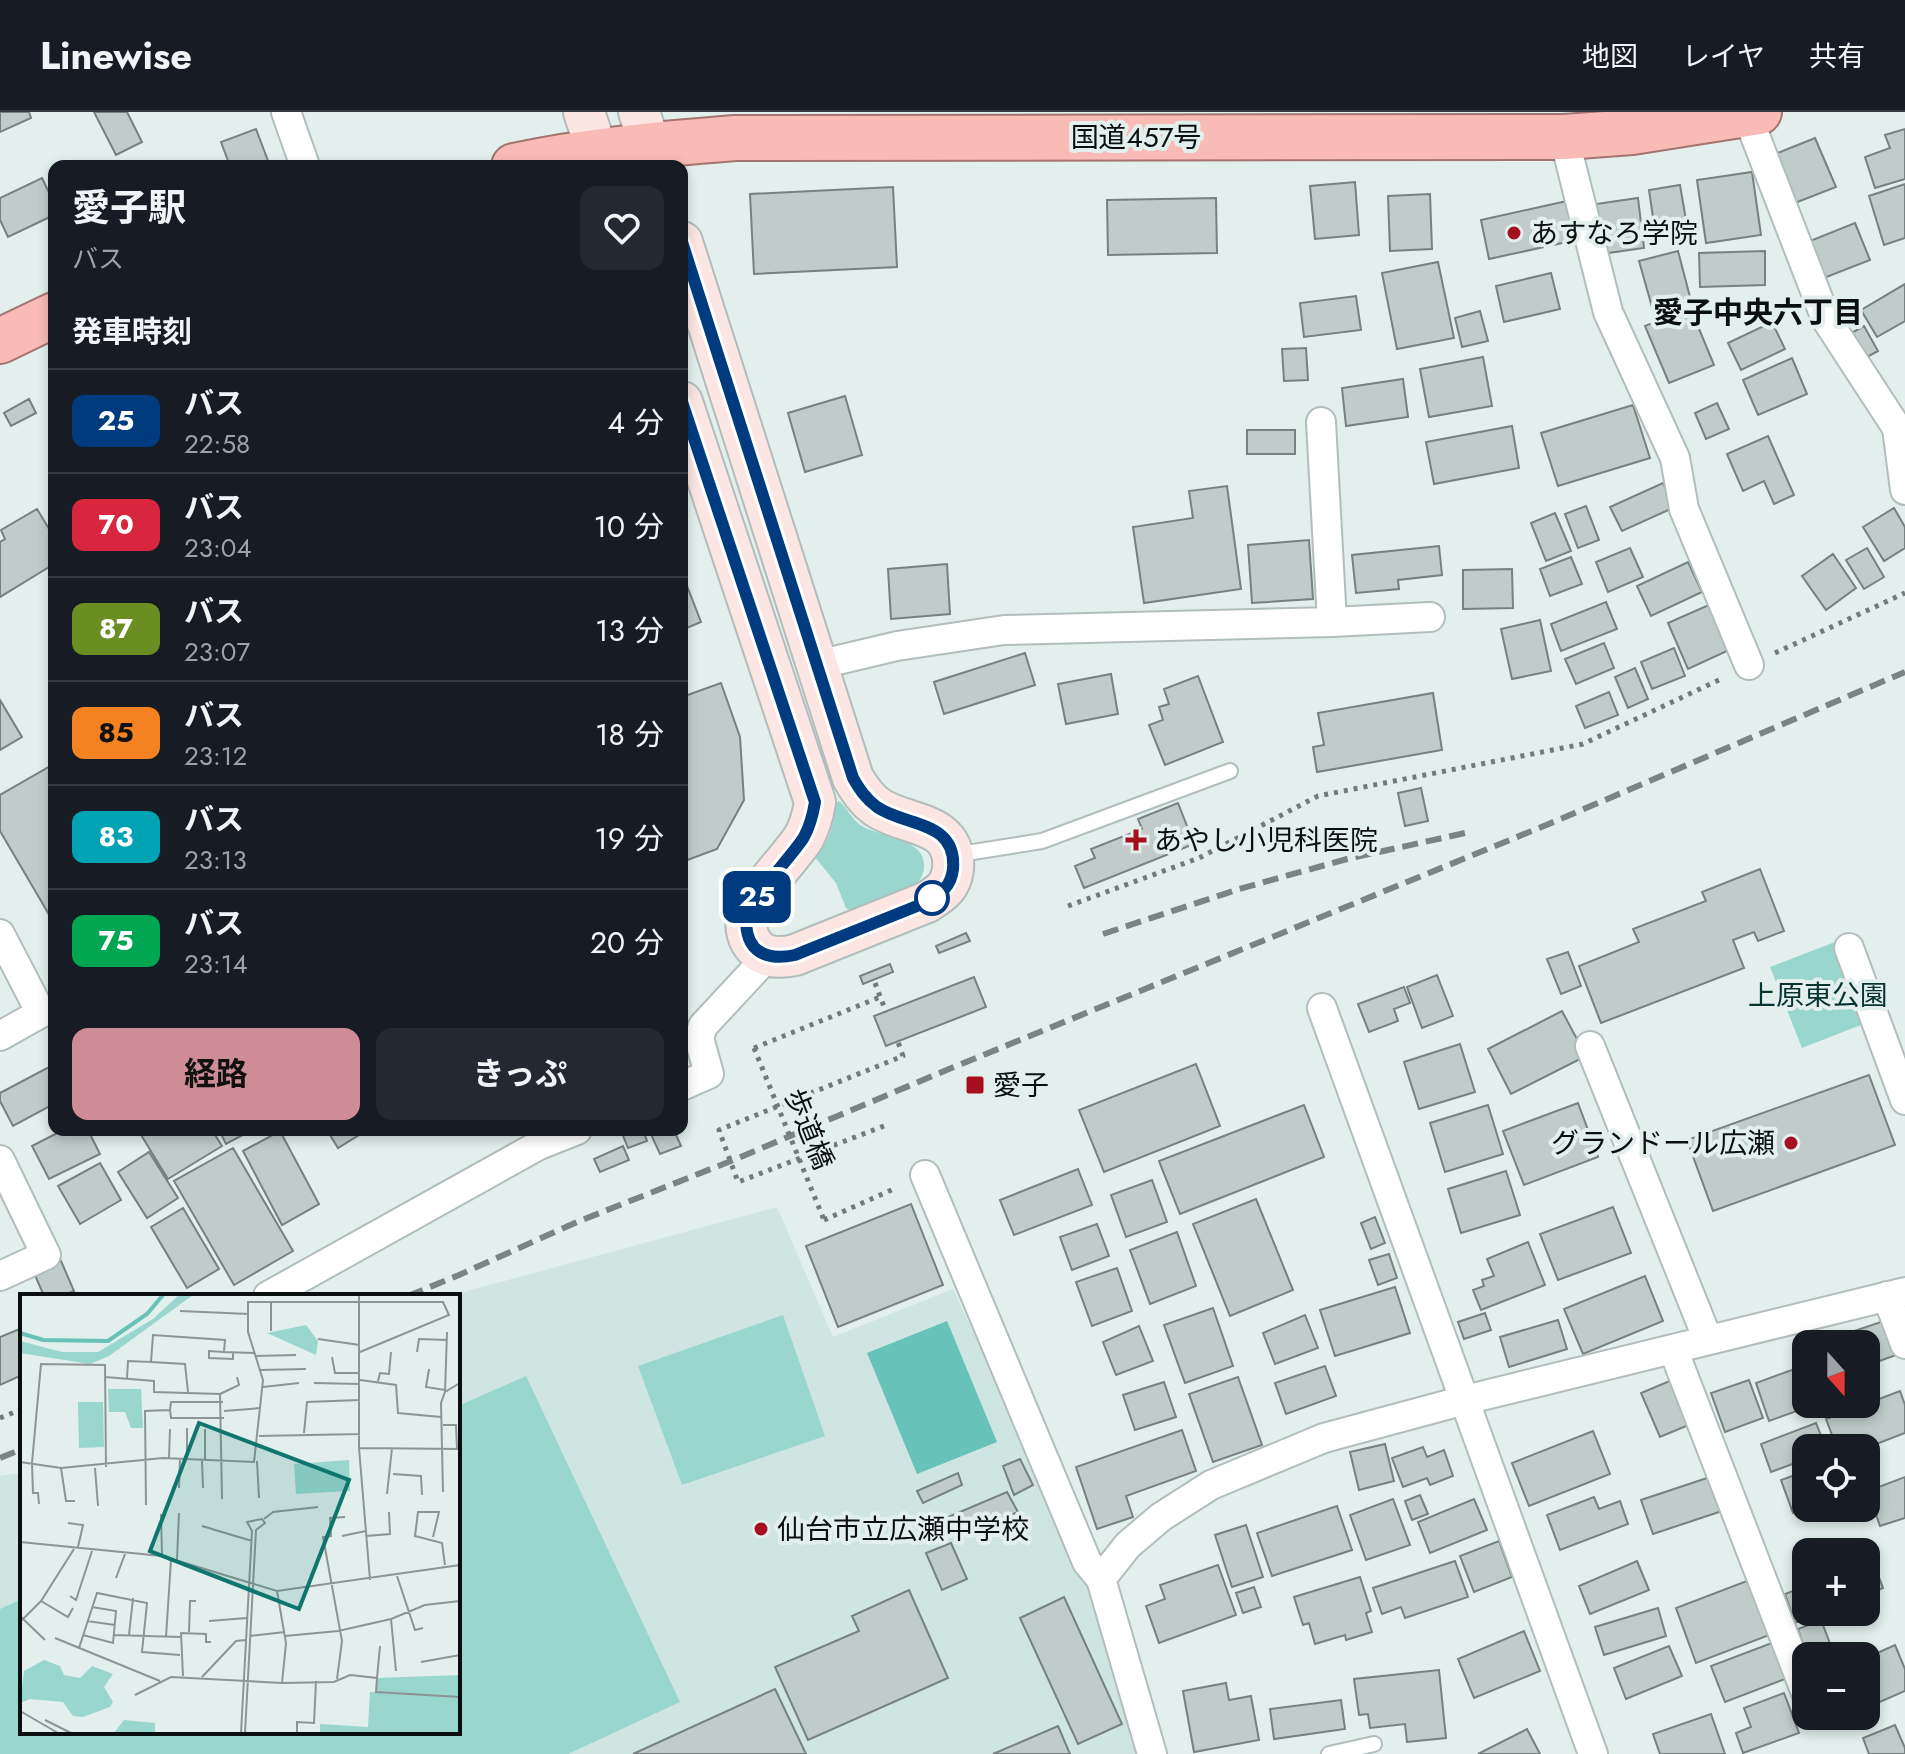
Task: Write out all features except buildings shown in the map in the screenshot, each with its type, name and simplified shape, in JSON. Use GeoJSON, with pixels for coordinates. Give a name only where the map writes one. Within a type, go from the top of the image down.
{"type":"FeatureCollection","features":[{"type":"Feature","properties":{"kind":"highway","name":"国道457号"},"geometry":{"type":"LineString","coordinates":[[535,160],[594,143],[735,138],[798,132],[1564,137],[1631,122],[1753,113]]}},
{"type":"Feature","properties":{"kind":"highway"},"geometry":{"type":"LineString","coordinates":[[0,341],[48,318]]}},
{"type":"Feature","properties":{"kind":"main road"},"geometry":{"type":"LineString","coordinates":[[688,261],[853,778],[864,796],[880,809],[931,828],[947,839],[953,855],[952,874],[944,891],[927,902],[781,958],[755,949],[748,937],[747,917],[755,900],[804,837],[815,802],[688,420]]}},
{"type":"Feature","properties":{"kind":"street"},"geometry":{"type":"LineString","coordinates":[[286,112],[303,160]]}},
{"type":"Feature","properties":{"kind":"street"},"geometry":{"type":"LineString","coordinates":[[1753,113],[1826,319],[1897,428],[1905,490]]}},
{"type":"Feature","properties":{"kind":"street"},"geometry":{"type":"LineString","coordinates":[[1564,137],[1608,312],[1675,458],[1684,509],[1749,665]]}},
{"type":"Feature","properties":{"kind":"street"},"geometry":{"type":"LineString","coordinates":[[1321,422],[1332,622]]}},
{"type":"Feature","properties":{"kind":"street"},"geometry":{"type":"LineString","coordinates":[[817,665],[897,646],[1004,630],[1430,617]]}},
{"type":"Feature","properties":{"kind":"street"},"geometry":{"type":"LineString","coordinates":[[0,934],[41,1013],[0,1036]]}},
{"type":"Feature","properties":{"kind":"street"},"geometry":{"type":"LineString","coordinates":[[1849,948],[1905,1100]]}},
{"type":"Feature","properties":{"kind":"street"},"geometry":{"type":"LineString","coordinates":[[688,1083],[709,1074],[699,1038],[703,1026],[768,956]]}},
{"type":"Feature","properties":{"kind":"street"},"geometry":{"type":"LineString","coordinates":[[1322,1008],[1593,1754]]}},
{"type":"Feature","properties":{"kind":"street"},"geometry":{"type":"LineString","coordinates":[[1590,1046],[1708,1340]]}},
{"type":"Feature","properties":{"kind":"street"},"geometry":{"type":"LineString","coordinates":[[272,1294],[539,1145],[562,1136]]}},
{"type":"Feature","properties":{"kind":"street"},"geometry":{"type":"LineString","coordinates":[[0,1160],[46,1255],[0,1276]]}},
{"type":"Feature","properties":{"kind":"street"},"geometry":{"type":"LineString","coordinates":[[925,1175],[1087,1562],[1101,1579],[1152,1754]]}},
{"type":"Feature","properties":{"kind":"street"},"geometry":{"type":"LineString","coordinates":[[1101,1579],[1128,1545],[1161,1517],[1211,1485],[1324,1438],[1465,1400],[1896,1294],[1905,1344]]}},
{"type":"Feature","properties":{"kind":"street"},"geometry":{"type":"LineString","coordinates":[[1673,1349],[1792,1657]]}},
{"type":"Feature","properties":{"kind":"lane"},"geometry":{"type":"LineString","coordinates":[[953,855],[1042,841],[1230,771]]}},
{"type":"Feature","properties":{"kind":"lane"},"geometry":{"type":"LineString","coordinates":[[1329,1754],[1374,1744]]}},
{"type":"Feature","properties":{"kind":"path"},"geometry":{"type":"LineString","coordinates":[[1068,906],[1199,858],[1318,796],[1583,744],[1905,593]]}},
{"type":"Feature","properties":{"kind":"path"},"geometry":{"type":"LineString","coordinates":[[875,983],[886,1012]]}},
{"type":"Feature","properties":{"kind":"path","name":"歩道橋"},"geometry":{"type":"LineString","coordinates":[[880,997],[754,1048],[824,1220],[925,1175]]}},
{"type":"Feature","properties":{"kind":"path"},"geometry":{"type":"LineString","coordinates":[[884,1126],[738,1182],[719,1130],[903,1056],[898,1042]]}},
{"type":"Feature","properties":{"kind":"path"},"geometry":{"type":"LineString","coordinates":[[0,1418],[20,1410]]}},
{"type":"Feature","properties":{"kind":"shaded area","name":"仙台市立広瀬中学校"},"geometry":{"type":"Polygon","coordinates":[[[777,1207],[833,1337],[953,1289],[1089,1582],[1143,1754],[0,1754],[0,1476],[20,1473],[20,1734],[460,1734],[460,1294],[456,1294],[777,1207]]]}},
{"type":"Feature","properties":{"kind":"shaded area"},"geometry":{"type":"Polygon","coordinates":[[[947,1321],[997,1442],[917,1474],[867,1353],[947,1321]]]}},
{"type":"Feature","properties":{"kind":"green space"},"geometry":{"type":"Polygon","coordinates":[[[839,801],[860,825],[917,849],[923,857],[924,869],[913,888],[853,912],[846,908],[836,883],[814,856],[828,838],[834,804],[839,801]]]}},
{"type":"Feature","properties":{"kind":"green space","name":"上原東公園"},"geometry":{"type":"Polygon","coordinates":[[[1835,942],[1866,1023],[1802,1048],[1770,967],[1835,942]]]}},
{"type":"Feature","properties":{"kind":"green space"},"geometry":{"type":"Polygon","coordinates":[[[783,1315],[825,1436],[682,1485],[638,1366],[783,1315]]]}},
{"type":"Feature","properties":{"kind":"green space"},"geometry":{"type":"Polygon","coordinates":[[[526,1376],[680,1702],[568,1754],[0,1754],[0,1609],[20,1600],[20,1734],[460,1734],[460,1405],[526,1376]]]}},
{"type":"Feature","properties":{"kind":"railway"},"geometry":{"type":"LineString","coordinates":[[413,1294],[577,1222],[1544,826],[1905,672]]}},
{"type":"Feature","properties":{"kind":"railway"},"geometry":{"type":"LineString","coordinates":[[1103,934],[1239,889],[1347,859],[1465,833]]}},
{"type":"Feature","properties":{"kind":"railway"},"geometry":{"type":"LineString","coordinates":[[0,1458],[20,1450]]}},
{"type":"Feature","properties":{"kind":"bus line","name":"25"},"geometry":{"type":"LineString","coordinates":[[688,261],[853,778],[864,796],[880,809],[931,828],[947,839],[953,855],[952,874],[944,891],[927,902],[781,958],[755,949],[748,937],[747,917],[755,900],[804,837],[815,802],[688,419]]}},
{"type":"Feature","properties":{"kind":"place","name":"あすなろ学院"},"geometry":{"type":"Point","coordinates":[1514,233]}},
{"type":"Feature","properties":{"kind":"place","name":"あやし小児科医院"},"geometry":{"type":"Point","coordinates":[1136,840]}},
{"type":"Feature","properties":{"kind":"place","name":"愛子"},"geometry":{"type":"Point","coordinates":[975,1085]}},
{"type":"Feature","properties":{"kind":"place","name":"グランドール広瀬"},"geometry":{"type":"Point","coordinates":[1791,1143]}},
{"type":"Feature","properties":{"kind":"place","name":"仙台市立広瀬中学校"},"geometry":{"type":"Point","coordinates":[761,1529]}},
{"type":"Feature","properties":{"kind":"district","name":"愛子中央六丁目"},"geometry":{"type":"Point","coordinates":[1758,312]}}]}
